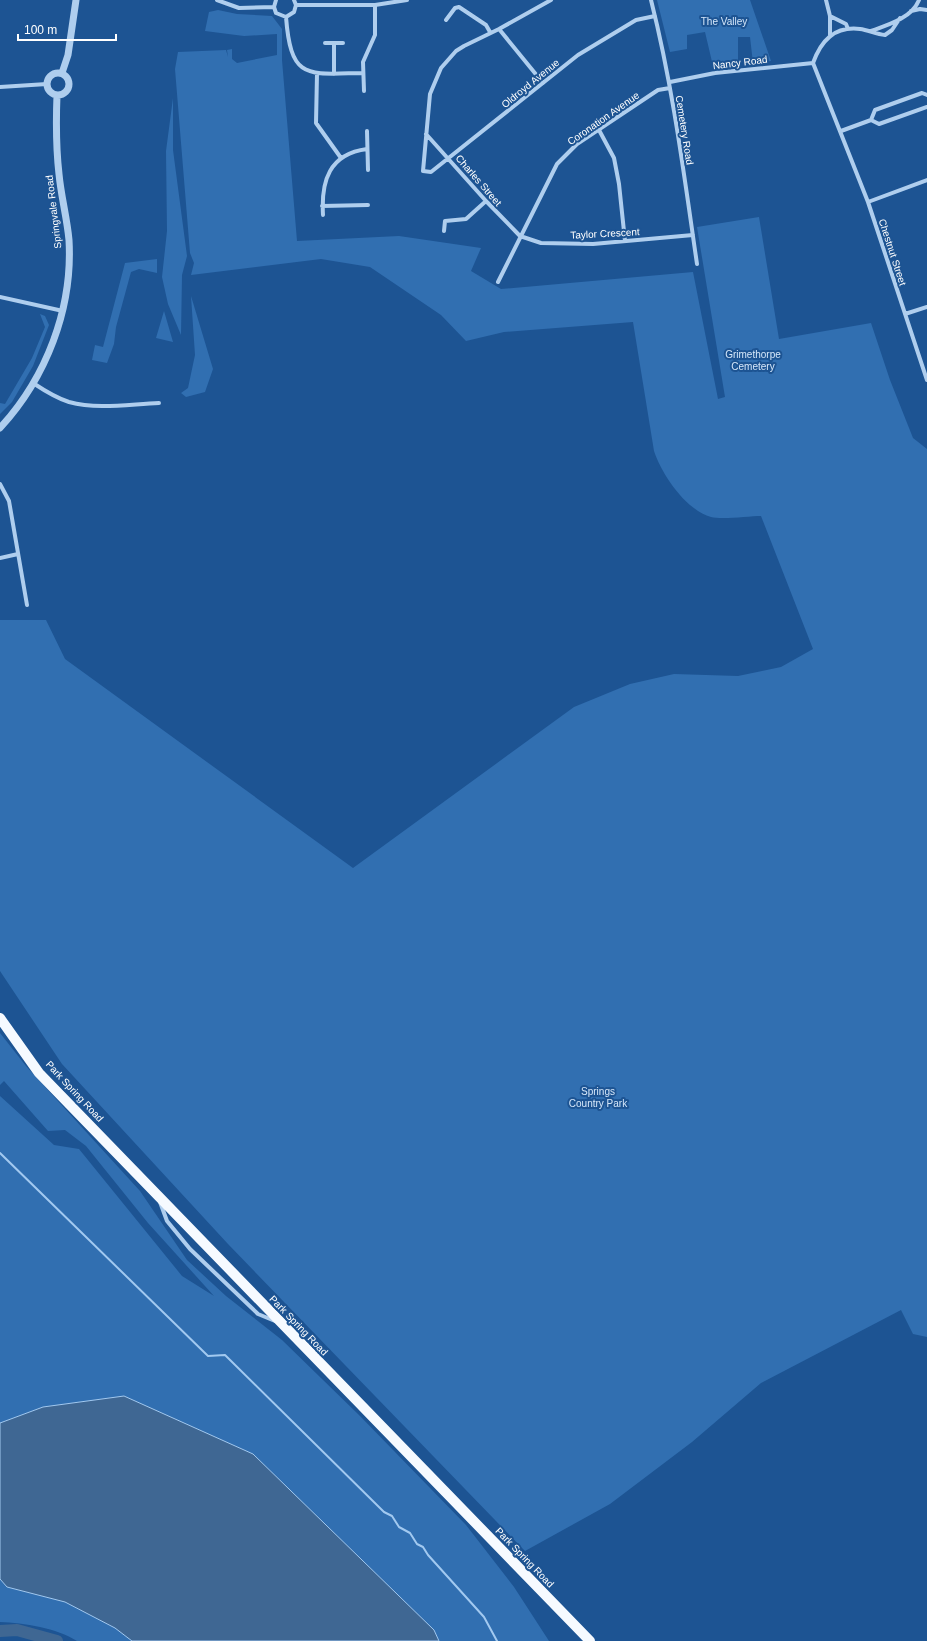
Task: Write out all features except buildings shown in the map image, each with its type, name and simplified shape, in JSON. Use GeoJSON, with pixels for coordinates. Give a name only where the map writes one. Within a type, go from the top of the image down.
{"type":"FeatureCollection","features":[{"type":"Feature","properties":{"kind":"main road","name":"Park Spring Road"},"geometry":{"type":"LineString","coordinates":[[0,1018],[39,1073],[590,1641]]}},
{"type":"Feature","properties":{"kind":"street"},"geometry":{"type":"LineString","coordinates":[[62,73],[68,55],[76,0]]}},
{"type":"Feature","properties":{"kind":"street"},"geometry":{"type":"LineString","coordinates":[[217,0],[239,8],[274,7]]}},
{"type":"Feature","properties":{"kind":"street"},"geometry":{"type":"LineString","coordinates":[[276,0],[274,7],[279,15],[286,17],[294,12],[296,5],[294,0]]}},
{"type":"Feature","properties":{"kind":"street"},"geometry":{"type":"LineString","coordinates":[[296,5],[375,5],[407,0]]}},
{"type":"Feature","properties":{"kind":"street"},"geometry":{"type":"LineString","coordinates":[[426,134],[430,94],[441,68],[456,51],[551,0]]}},
{"type":"Feature","properties":{"kind":"street","name":"Cemetery Road"},"geometry":{"type":"LineString","coordinates":[[651,0],[670,82],[697,264]]}},
{"type":"Feature","properties":{"kind":"street"},"geometry":{"type":"LineString","coordinates":[[826,0],[830,16],[830,35]]}},
{"type":"Feature","properties":{"kind":"street"},"geometry":{"type":"LineString","coordinates":[[911,11],[919,0]]}},
{"type":"Feature","properties":{"kind":"street"},"geometry":{"type":"LineString","coordinates":[[364,91],[364,55],[375,35],[375,5]]}},
{"type":"Feature","properties":{"kind":"street"},"geometry":{"type":"LineString","coordinates":[[446,20],[455,8],[459,7],[486,25],[490,32]]}},
{"type":"Feature","properties":{"kind":"street"},"geometry":{"type":"LineString","coordinates":[[870,31],[889,25],[911,11],[920,9],[927,10]]}},
{"type":"Feature","properties":{"kind":"street","name":"Oldroyd Avenue"},"geometry":{"type":"LineString","coordinates":[[426,134],[424,171],[431,172],[578,55],[630,23],[636,20],[655,16]]}},
{"type":"Feature","properties":{"kind":"street"},"geometry":{"type":"LineString","coordinates":[[830,16],[846,24],[848,29]]}},
{"type":"Feature","properties":{"kind":"street"},"geometry":{"type":"LineString","coordinates":[[286,17],[292,55],[307,71],[317,74],[363,73]]}},
{"type":"Feature","properties":{"kind":"street"},"geometry":{"type":"LineString","coordinates":[[900,18],[890,32],[879,34],[870,31],[848,29],[830,35],[818,50],[813,63],[841,131],[871,120],[880,124],[927,107]]}},
{"type":"Feature","properties":{"kind":"street"},"geometry":{"type":"LineString","coordinates":[[499,29],[543,83]]}},
{"type":"Feature","properties":{"kind":"street"},"geometry":{"type":"LineString","coordinates":[[325,43],[343,43]]}},
{"type":"Feature","properties":{"kind":"street"},"geometry":{"type":"LineString","coordinates":[[334,43],[334,74]]}},
{"type":"Feature","properties":{"kind":"street","name":"Nancy Road"},"geometry":{"type":"LineString","coordinates":[[670,82],[715,73],[813,63]]}},
{"type":"Feature","properties":{"kind":"street"},"geometry":{"type":"LineString","coordinates":[[56,73],[62,73],[69,80],[69,86],[66,92],[57,95],[49,90],[47,84],[50,76],[56,73]]}},
{"type":"Feature","properties":{"kind":"street"},"geometry":{"type":"LineString","coordinates":[[317,74],[316,123],[341,158]]}},
{"type":"Feature","properties":{"kind":"street"},"geometry":{"type":"LineString","coordinates":[[0,88],[47,84]]}},
{"type":"Feature","properties":{"kind":"street","name":"Coronation Avenue"},"geometry":{"type":"LineString","coordinates":[[498,282],[557,164],[577,144],[658,90],[670,88]]}},
{"type":"Feature","properties":{"kind":"street"},"geometry":{"type":"LineString","coordinates":[[871,120],[875,110],[922,93],[927,95]]}},
{"type":"Feature","properties":{"kind":"street","name":"Springvale Road"},"geometry":{"type":"LineString","coordinates":[[0,428],[17,409],[34,383],[50,350],[63,311],[67,280],[69,239],[59,174],[56,116],[57,95]]}},
{"type":"Feature","properties":{"kind":"street"},"geometry":{"type":"LineString","coordinates":[[599,130],[614,158],[619,184],[625,241]]}},
{"type":"Feature","properties":{"kind":"street"},"geometry":{"type":"LineString","coordinates":[[367,131],[368,170]]}},
{"type":"Feature","properties":{"kind":"street","name":"Chestnut Street"},"geometry":{"type":"LineString","coordinates":[[841,131],[868,202],[927,380]]}},
{"type":"Feature","properties":{"kind":"street","name":"Charles Street"},"geometry":{"type":"LineString","coordinates":[[426,134],[486,201],[520,236]]}},
{"type":"Feature","properties":{"kind":"street"},"geometry":{"type":"LineString","coordinates":[[323,215],[322,206],[324,181],[341,158],[359,150],[367,149]]}},
{"type":"Feature","properties":{"kind":"street"},"geometry":{"type":"LineString","coordinates":[[868,202],[927,180]]}},
{"type":"Feature","properties":{"kind":"street"},"geometry":{"type":"LineString","coordinates":[[444,231],[445,221],[466,220],[486,201]]}},
{"type":"Feature","properties":{"kind":"street"},"geometry":{"type":"LineString","coordinates":[[322,206],[368,206]]}},
{"type":"Feature","properties":{"kind":"street","name":"Taylor Crescent"},"geometry":{"type":"LineString","coordinates":[[520,236],[541,243],[593,244],[693,235]]}},
{"type":"Feature","properties":{"kind":"street"},"geometry":{"type":"LineString","coordinates":[[0,297],[63,311]]}},
{"type":"Feature","properties":{"kind":"street"},"geometry":{"type":"LineString","coordinates":[[905,314],[927,307]]}},
{"type":"Feature","properties":{"kind":"street"},"geometry":{"type":"LineString","coordinates":[[34,383],[53,396],[63,400],[92,406],[159,403]]}},
{"type":"Feature","properties":{"kind":"street"},"geometry":{"type":"LineString","coordinates":[[0,484],[9,501],[27,605]]}},
{"type":"Feature","properties":{"kind":"street"},"geometry":{"type":"LineString","coordinates":[[0,558],[18,554]]}},
{"type":"Feature","properties":{"kind":"green space","name":"The Valley"},"geometry":{"type":"Polygon","coordinates":[[[657,0],[750,0],[771,61],[753,63],[750,37],[738,37],[738,65],[713,66],[705,32],[687,35],[687,49],[670,52],[657,0]]]}},
{"type":"Feature","properties":{"kind":"green space","name":"Springs Country Park"},"geometry":{"type":"Polygon","coordinates":[[[218,10],[237,14],[272,16],[282,29],[282,60],[297,241],[399,236],[481,248],[471,271],[501,289],[693,272],[718,399],[725,397],[697,227],[759,217],[779,339],[871,323],[890,380],[913,438],[927,449],[927,1337],[913,1334],[901,1310],[761,1383],[692,1442],[610,1504],[525,1551],[228,1244],[62,1064],[0,971],[0,620],[46,620],[65,659],[353,868],[574,707],[630,684],[674,674],[738,676],[781,667],[813,649],[761,516],[722,518],[711,517],[693,507],[669,481],[654,451],[633,322],[504,332],[466,341],[441,315],[370,267],[321,259],[191,275],[194,263],[190,253],[175,69],[178,52],[226,50],[228,57],[227,50],[232,49],[232,59],[237,63],[277,55],[277,34],[244,36],[205,31],[209,12],[218,10]]]}},
{"type":"Feature","properties":{"kind":"green space"},"geometry":{"type":"Polygon","coordinates":[[[173,98],[173,150],[187,256],[182,275],[181,335],[168,304],[162,277],[167,231],[166,151],[173,98]]]}},
{"type":"Feature","properties":{"kind":"green space"},"geometry":{"type":"Polygon","coordinates":[[[157,259],[157,273],[139,269],[131,272],[116,327],[114,344],[107,363],[92,360],[95,345],[103,347],[125,263],[157,259]]]}},
{"type":"Feature","properties":{"kind":"green space"},"geometry":{"type":"Polygon","coordinates":[[[191,296],[213,369],[205,392],[186,397],[181,393],[188,388],[195,355],[191,296]]]}},
{"type":"Feature","properties":{"kind":"green space"},"geometry":{"type":"Polygon","coordinates":[[[164,311],[173,342],[156,338],[164,311]]]}},
{"type":"Feature","properties":{"kind":"green space"},"geometry":{"type":"Polygon","coordinates":[[[40,314],[45,316],[49,325],[33,366],[12,402],[0,414],[0,403],[5,404],[32,358],[45,327],[40,314]]]}},
{"type":"Feature","properties":{"kind":"green space"},"geometry":{"type":"Polygon","coordinates":[[[0,1033],[26,1066],[140,1191],[187,1260],[226,1296],[282,1340],[360,1416],[466,1525],[514,1587],[549,1641],[439,1641],[434,1630],[253,1454],[124,1396],[43,1407],[0,1423],[0,1096],[54,1145],[79,1149],[182,1276],[214,1296],[148,1223],[86,1146],[65,1130],[48,1131],[4,1081],[0,1085],[0,1033]]]}},
{"type":"Feature","properties":{"kind":"green space"},"geometry":{"type":"Polygon","coordinates":[[[0,1579],[7,1587],[65,1602],[115,1628],[132,1641],[77,1641],[69,1636],[40,1627],[0,1622],[0,1579]]]}},
{"type":"Feature","properties":{"kind":"shaded area"},"geometry":{"type":"Polygon","coordinates":[[[124,1396],[253,1454],[434,1630],[439,1641],[132,1641],[115,1628],[65,1602],[7,1587],[0,1579],[0,1423],[43,1407],[124,1396]]]}},
{"type":"Feature","properties":{"kind":"waterway"},"geometry":{"type":"LineString","coordinates":[[0,1153],[208,1356],[225,1355],[384,1512],[392,1516],[399,1527],[410,1533],[417,1544],[423,1547],[428,1555],[484,1617],[497,1641]]}},
{"type":"Feature","properties":{"kind":"waterway"},"geometry":{"type":"LineString","coordinates":[[0,1631],[17,1630],[57,1641]]}},
{"type":"Feature","properties":{"kind":"park label","name":"Grimethorpe Cemetery"},"geometry":{"type":"Point","coordinates":[753,360]}}]}
